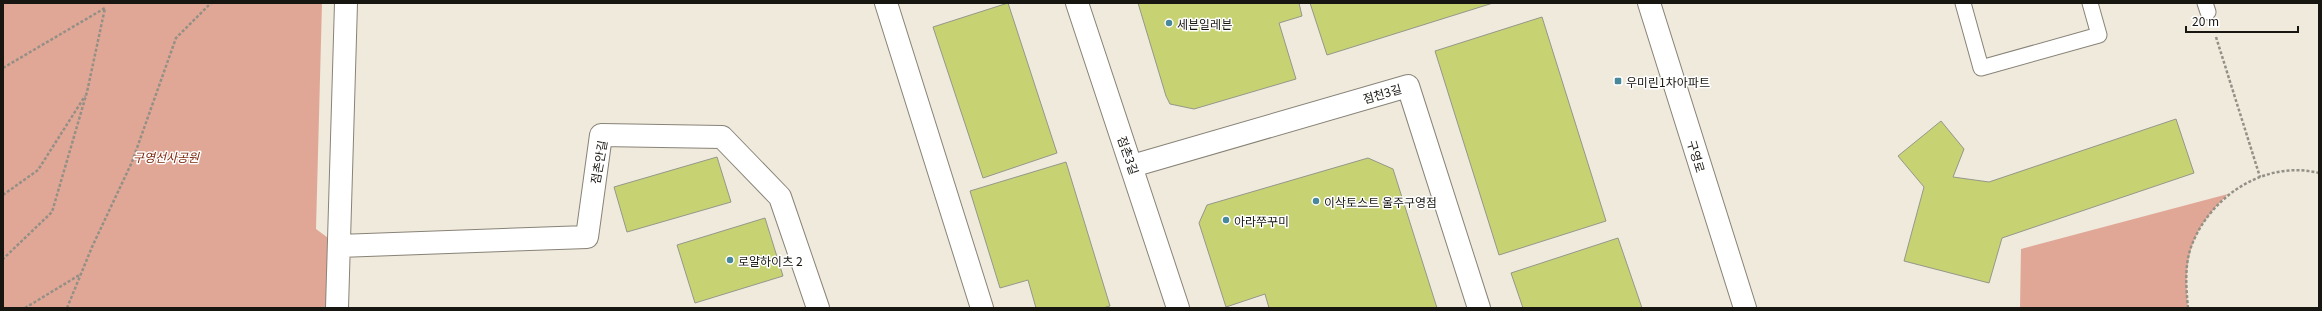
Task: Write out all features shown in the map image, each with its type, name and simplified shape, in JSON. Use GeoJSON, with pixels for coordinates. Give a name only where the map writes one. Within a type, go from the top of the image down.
{"type":"FeatureCollection","features":[{"type":"Feature","properties":{"kind":"street"},"geometry":{"type":"LineString","coordinates":[[337,308],[346,3]]}},
{"type":"Feature","properties":{"kind":"street"},"geometry":{"type":"LineString","coordinates":[[886,3],[982,308]]}},
{"type":"Feature","properties":{"kind":"street","name":"점촌3길"},"geometry":{"type":"LineString","coordinates":[[1077,3],[1178,308]]}},
{"type":"Feature","properties":{"kind":"street","name":"구영로"},"geometry":{"type":"LineString","coordinates":[[1649,3],[1745,308]]}},
{"type":"Feature","properties":{"kind":"street","name":"점천3길"},"geometry":{"type":"LineString","coordinates":[[1132,166],[1408,86],[1479,308]]}},
{"type":"Feature","properties":{"kind":"street","name":"점촌안길"},"geometry":{"type":"LineString","coordinates":[[339,246],[586,237],[601,135],[722,137],[780,197],[818,308]]}},
{"type":"Feature","properties":{"kind":"lane"},"geometry":{"type":"LineString","coordinates":[[1963,3],[1981,68],[2099,34],[2090,3]]}},
{"type":"Feature","properties":{"kind":"path"},"geometry":{"type":"LineString","coordinates":[[67,308],[132,162],[176,38],[211,3]]}},
{"type":"Feature","properties":{"kind":"path"},"geometry":{"type":"LineString","coordinates":[[3,68],[105,8],[88,92],[52,212],[3,259]]}},
{"type":"Feature","properties":{"kind":"path"},"geometry":{"type":"LineString","coordinates":[[2207,8],[2260,177]]}},
{"type":"Feature","properties":{"kind":"path"},"geometry":{"type":"LineString","coordinates":[[3,195],[38,170],[88,92]]}},
{"type":"Feature","properties":{"kind":"path"},"geometry":{"type":"LineString","coordinates":[[2188,308],[2185,278],[2192,242],[2210,211],[2228,194],[2248,181],[2272,173],[2308,170],[2319,173]]}},
{"type":"Feature","properties":{"kind":"path"},"geometry":{"type":"LineString","coordinates":[[25,308],[81,274]]}},
{"type":"Feature","properties":{"kind":"green space","name":"구영선사공원"},"geometry":{"type":"Polygon","coordinates":[[[3,3],[322,3],[316,229],[339,246],[337,308],[3,308],[3,3]]]}},
{"type":"Feature","properties":{"kind":"green space"},"geometry":{"type":"Polygon","coordinates":[[[2228,194],[2205,220],[2192,245],[2187,274],[2188,308],[2020,308],[2021,249],[2228,194]]]}},
{"type":"Feature","properties":{"kind":"building"},"geometry":{"type":"Polygon","coordinates":[[[1008,3],[1057,153],[983,178],[933,27],[1008,3]]]}},
{"type":"Feature","properties":{"kind":"building"},"geometry":{"type":"Polygon","coordinates":[[[1138,3],[1299,3],[1302,16],[1279,23],[1296,79],[1194,109],[1170,104],[1166,96],[1138,3]]]}},
{"type":"Feature","properties":{"kind":"building"},"geometry":{"type":"Polygon","coordinates":[[[1310,3],[1493,3],[1327,55],[1310,3]]]}},
{"type":"Feature","properties":{"kind":"building"},"geometry":{"type":"Polygon","coordinates":[[[1542,17],[1606,221],[1499,255],[1435,51],[1542,17]]]}},
{"type":"Feature","properties":{"kind":"building"},"geometry":{"type":"Polygon","coordinates":[[[2176,119],[2194,173],[2002,238],[1989,283],[1904,261],[1924,187],[1898,156],[1941,121],[1964,149],[1953,177],[1989,182],[2176,119]]]}},
{"type":"Feature","properties":{"kind":"building"},"geometry":{"type":"Polygon","coordinates":[[[717,157],[731,202],[627,232],[614,187],[717,157]]]}},
{"type":"Feature","properties":{"kind":"building"},"geometry":{"type":"Polygon","coordinates":[[[1368,158],[1393,169],[1437,308],[1269,308],[1265,294],[1226,307],[1199,223],[1207,205],[1368,158]]]}},
{"type":"Feature","properties":{"kind":"building"},"geometry":{"type":"Polygon","coordinates":[[[1066,162],[1110,306],[1103,308],[1036,308],[1028,280],[1000,288],[970,191],[1066,162]]]}},
{"type":"Feature","properties":{"kind":"building","name":"로얄하이츠 2"},"geometry":{"type":"Polygon","coordinates":[[[765,218],[783,276],[695,303],[677,245],[765,218]]]}},
{"type":"Feature","properties":{"kind":"building"},"geometry":{"type":"Polygon","coordinates":[[[1618,238],[1642,308],[1523,308],[1511,273],[1618,238]]]}},
{"type":"Feature","properties":{"kind":"place","name":"세븐일레븐"},"geometry":{"type":"Point","coordinates":[1169,23]}},
{"type":"Feature","properties":{"kind":"place","name":"우미린1차아파트"},"geometry":{"type":"Point","coordinates":[1618,81]}},
{"type":"Feature","properties":{"kind":"place","name":"이삭토스트 울주구영점"},"geometry":{"type":"Point","coordinates":[1316,201]}},
{"type":"Feature","properties":{"kind":"place","name":"아라쭈꾸미"},"geometry":{"type":"Point","coordinates":[1226,220]}},
{"type":"Feature","properties":{"kind":"place","name":"로얄하이츠 2"},"geometry":{"type":"Point","coordinates":[730,260]}}]}
